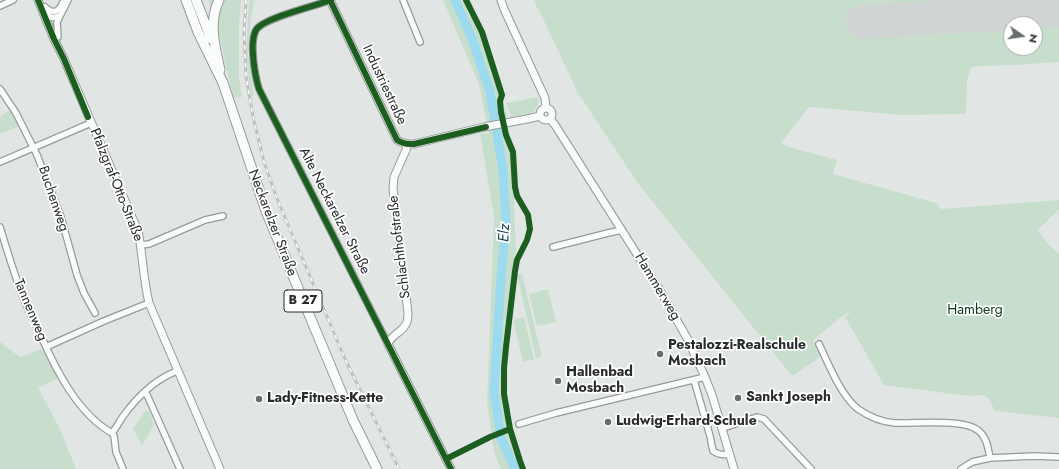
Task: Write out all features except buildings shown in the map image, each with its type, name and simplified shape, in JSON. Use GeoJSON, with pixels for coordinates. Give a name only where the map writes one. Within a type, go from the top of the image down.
{"type":"FeatureCollection","features":[{"type":"Feature","properties":{"kind":"main road","name":"B 27"},"geometry":{"type":"LineString","coordinates":[[196,0],[216,50],[223,83]]}},
{"type":"Feature","properties":{"kind":"main road"},"geometry":{"type":"LineString","coordinates":[[216,50],[212,22],[219,0]]}},
{"type":"Feature","properties":{"kind":"main road","name":"B 27"},"geometry":{"type":"LineString","coordinates":[[186,1],[198,32],[223,83]]}},
{"type":"Feature","properties":{"kind":"main road","name":"Neckarelzer Straße"},"geometry":{"type":"LineString","coordinates":[[223,83],[266,211],[353,420],[377,469]]}},
{"type":"Feature","properties":{"kind":"street"},"geometry":{"type":"LineString","coordinates":[[0,6],[13,0]]}},
{"type":"Feature","properties":{"kind":"street"},"geometry":{"type":"LineString","coordinates":[[41,3],[49,10],[56,11],[60,8],[64,0]]}},
{"type":"Feature","properties":{"kind":"street"},"geometry":{"type":"LineString","coordinates":[[58,37],[57,25],[59,16],[68,0]]}},
{"type":"Feature","properties":{"kind":"street","name":"Industriestraße"},"geometry":{"type":"LineString","coordinates":[[330,0],[397,140],[402,143],[414,144],[540,116]]}},
{"type":"Feature","properties":{"kind":"street","name":"Alte Neckarelzer Straße"},"geometry":{"type":"LineString","coordinates":[[330,0],[275,18],[257,29],[254,39],[253,52],[257,82],[259,89],[451,469]]}},
{"type":"Feature","properties":{"kind":"street"},"geometry":{"type":"LineString","coordinates":[[403,0],[420,42]]}},
{"type":"Feature","properties":{"kind":"street"},"geometry":{"type":"LineString","coordinates":[[501,0],[545,98],[546,108]]}},
{"type":"Feature","properties":{"kind":"street","name":"Pfalzgraf-Otto-Straße"},"geometry":{"type":"LineString","coordinates":[[41,3],[50,17],[58,37],[64,59]]}},
{"type":"Feature","properties":{"kind":"street","name":"Pfalzgraf-Otto-Straße"},"geometry":{"type":"LineString","coordinates":[[41,3],[57,45],[138,231],[145,288],[149,303],[220,469]]}},
{"type":"Feature","properties":{"kind":"street"},"geometry":{"type":"LineString","coordinates":[[50,17],[54,18],[59,16]]}},
{"type":"Feature","properties":{"kind":"street","name":"Buchenweg"},"geometry":{"type":"LineString","coordinates":[[0,90],[16,113],[34,148],[61,216],[77,275],[84,293],[95,313]]}},
{"type":"Feature","properties":{"kind":"street"},"geometry":{"type":"LineString","coordinates":[[546,108],[550,109],[552,116],[550,119],[544,120],[540,116],[541,110],[546,108]]}},
{"type":"Feature","properties":{"kind":"street","name":"Hammerweg"},"geometry":{"type":"LineString","coordinates":[[550,119],[622,230],[687,338],[705,376],[723,428],[734,469]]}},
{"type":"Feature","properties":{"kind":"street"},"geometry":{"type":"LineString","coordinates":[[0,162],[91,123]]}},
{"type":"Feature","properties":{"kind":"street","name":"Schlachthofstraße"},"geometry":{"type":"LineString","coordinates":[[388,344],[390,338],[402,330],[407,323],[408,312],[393,189],[394,177],[406,150],[407,144]]}},
{"type":"Feature","properties":{"kind":"street"},"geometry":{"type":"LineString","coordinates":[[141,246],[150,244],[205,220],[223,216]]}},
{"type":"Feature","properties":{"kind":"street","name":"Tannenweg"},"geometry":{"type":"LineString","coordinates":[[0,227],[23,298],[56,368],[69,390],[92,418],[112,433]]}},
{"type":"Feature","properties":{"kind":"street"},"geometry":{"type":"LineString","coordinates":[[553,247],[622,230]]}},
{"type":"Feature","properties":{"kind":"street"},"geometry":{"type":"LineString","coordinates":[[46,347],[149,303]]}},
{"type":"Feature","properties":{"kind":"street"},"geometry":{"type":"LineString","coordinates":[[819,344],[844,394],[858,409],[876,419],[894,423],[966,424],[978,430],[983,435],[987,442],[990,458]]}},
{"type":"Feature","properties":{"kind":"street"},"geometry":{"type":"LineString","coordinates":[[122,469],[116,452],[114,436],[112,433],[124,415],[145,392],[156,382],[177,370]]}},
{"type":"Feature","properties":{"kind":"street"},"geometry":{"type":"LineString","coordinates":[[519,424],[705,376]]}},
{"type":"Feature","properties":{"kind":"street"},"geometry":{"type":"LineString","coordinates":[[694,380],[713,451],[723,456],[730,454]]}},
{"type":"Feature","properties":{"kind":"street"},"geometry":{"type":"LineString","coordinates":[[145,392],[180,469]]}},
{"type":"Feature","properties":{"kind":"street"},"geometry":{"type":"LineString","coordinates":[[723,428],[757,417],[764,418],[812,469]]}},
{"type":"Feature","properties":{"kind":"street"},"geometry":{"type":"LineString","coordinates":[[961,469],[972,462],[990,458],[1034,456],[1059,457]]}},
{"type":"Feature","properties":{"kind":"green space"},"geometry":{"type":"Polygon","coordinates":[[[208,0],[241,0],[239,26],[239,78],[242,97],[233,98],[216,21],[208,0]]]}},
{"type":"Feature","properties":{"kind":"green space"},"geometry":{"type":"Polygon","coordinates":[[[249,0],[254,0],[248,54],[254,96],[251,97],[246,55],[249,0]]]}},
{"type":"Feature","properties":{"kind":"green space"},"geometry":{"type":"Polygon","coordinates":[[[443,0],[465,0],[481,36],[508,117],[502,119],[505,135],[512,153],[516,251],[503,369],[504,405],[517,460],[521,469],[501,469],[494,452],[487,401],[494,217],[480,134],[489,133],[479,84],[443,0]]]}},
{"type":"Feature","properties":{"kind":"green space","name":"Hamberg"},"geometry":{"type":"Polygon","coordinates":[[[534,0],[1059,0],[1059,62],[971,67],[967,80],[966,114],[903,115],[809,107],[781,143],[789,147],[837,160],[833,174],[936,203],[941,209],[1059,200],[1059,209],[1038,230],[1047,243],[1059,254],[1059,418],[995,411],[989,399],[984,395],[960,395],[884,385],[845,317],[853,310],[841,317],[813,340],[820,356],[792,376],[637,182],[578,93],[534,0]]]}},
{"type":"Feature","properties":{"kind":"green space"},"geometry":{"type":"Polygon","coordinates":[[[538,97],[538,106],[532,113],[511,117],[506,103],[538,97]]]}},
{"type":"Feature","properties":{"kind":"green space"},"geometry":{"type":"Polygon","coordinates":[[[11,110],[20,126],[0,134],[0,116],[11,110]]]}},
{"type":"Feature","properties":{"kind":"green space"},"geometry":{"type":"Polygon","coordinates":[[[522,274],[542,357],[536,358],[517,275],[522,274]]]}},
{"type":"Feature","properties":{"kind":"green space"},"geometry":{"type":"Polygon","coordinates":[[[548,289],[556,322],[537,326],[529,294],[548,289]]]}},
{"type":"Feature","properties":{"kind":"green space"},"geometry":{"type":"Polygon","coordinates":[[[524,317],[534,359],[523,362],[513,320],[524,317]]]}},
{"type":"Feature","properties":{"kind":"green space"},"geometry":{"type":"Polygon","coordinates":[[[0,342],[20,357],[41,349],[44,350],[58,378],[38,388],[59,427],[76,469],[0,469],[0,342]]]}},
{"type":"Feature","properties":{"kind":"green space"},"geometry":{"type":"Polygon","coordinates":[[[145,411],[149,411],[154,425],[142,446],[133,429],[145,411]]]}},
{"type":"Feature","properties":{"kind":"waterway","name":"Elz"},"geometry":{"type":"LineString","coordinates":[[455,0],[473,41],[490,92],[503,170],[506,222],[494,392],[501,438],[515,469]]}},
{"type":"Feature","properties":{"kind":"runway"},"geometry":{"type":"LineString","coordinates":[[863,22],[1059,10]]}},
{"type":"Feature","properties":{"kind":"railway"},"geometry":{"type":"LineString","coordinates":[[246,0],[244,32],[246,76],[253,117],[264,162],[278,201],[345,359],[399,469]]}},
{"type":"Feature","properties":{"kind":"cycle path"},"geometry":{"type":"LineString","coordinates":[[38,0],[88,117]]}},
{"type":"Feature","properties":{"kind":"cycle path"},"geometry":{"type":"LineString","coordinates":[[330,0],[397,140],[405,144],[414,144],[486,127]]}},
{"type":"Feature","properties":{"kind":"cycle path"},"geometry":{"type":"LineString","coordinates":[[331,0],[268,21],[256,30],[253,51],[257,83],[451,469]]}},
{"type":"Feature","properties":{"kind":"cycle path"},"geometry":{"type":"LineString","coordinates":[[466,0],[482,32],[502,95],[500,101],[501,112],[506,135],[513,152],[515,187],[517,196],[528,215],[530,229],[527,240],[517,260],[504,368],[504,394],[510,429],[523,469]]}},
{"type":"Feature","properties":{"kind":"cycle path"},"geometry":{"type":"LineString","coordinates":[[446,459],[490,437],[510,429]]}},
{"type":"Feature","properties":{"kind":"place","name":"Pestalozzi-Realschule Mosbach"},"geometry":{"type":"Point","coordinates":[660,354]}},
{"type":"Feature","properties":{"kind":"place","name":"Hallenbad Mosbach"},"geometry":{"type":"Point","coordinates":[558,381]}},
{"type":"Feature","properties":{"kind":"place","name":"Sankt Joseph"},"geometry":{"type":"Point","coordinates":[738,398]}},
{"type":"Feature","properties":{"kind":"place","name":"Lady-Fitness-Kette"},"geometry":{"type":"Point","coordinates":[259,399]}},
{"type":"Feature","properties":{"kind":"place","name":"Ludwig-Erhard-Schule"},"geometry":{"type":"Point","coordinates":[608,422]}}]}
